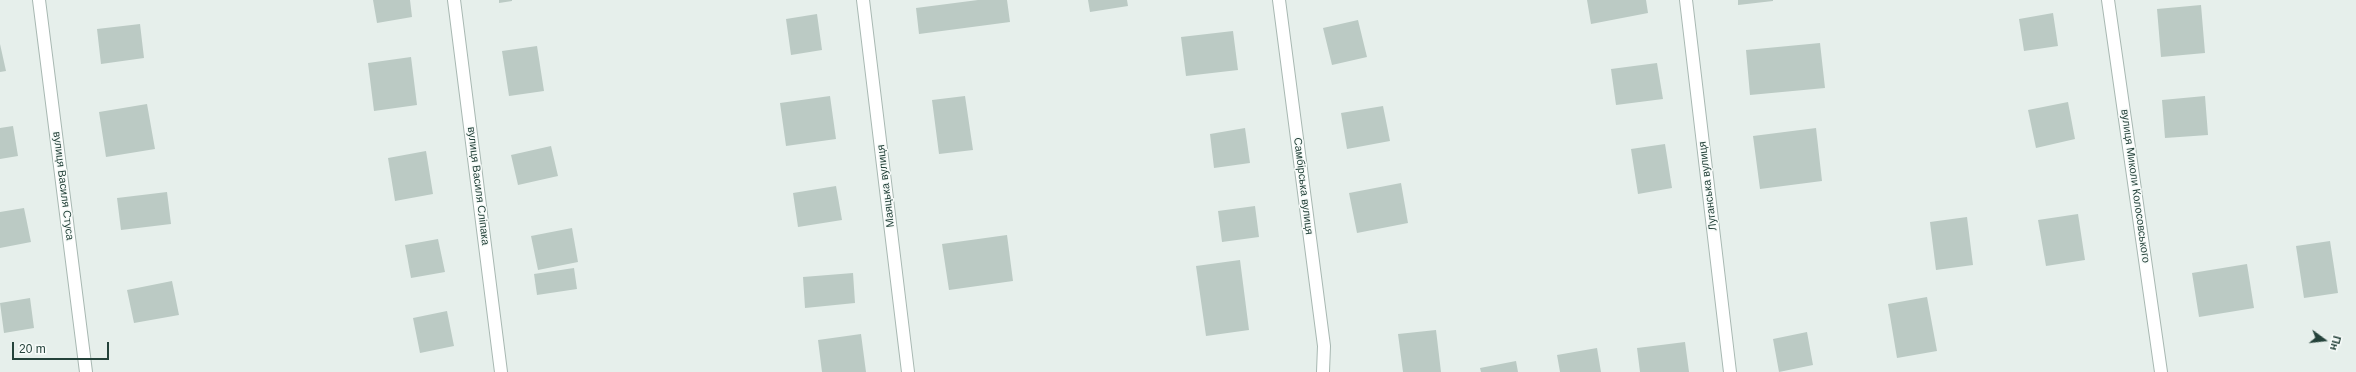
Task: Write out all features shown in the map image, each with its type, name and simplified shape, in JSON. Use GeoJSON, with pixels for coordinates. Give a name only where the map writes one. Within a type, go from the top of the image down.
{"type":"FeatureCollection","features":[{"type":"Feature","properties":{"kind":"street","name":"вулиця Василя Стуса"},"geometry":{"type":"LineString","coordinates":[[39,0],[86,372]]}},
{"type":"Feature","properties":{"kind":"street","name":"вулиця Василя Сліпака"},"geometry":{"type":"LineString","coordinates":[[454,0],[501,372]]}},
{"type":"Feature","properties":{"kind":"street","name":"Маяцька вулиця"},"geometry":{"type":"LineString","coordinates":[[863,0],[908,372]]}},
{"type":"Feature","properties":{"kind":"street","name":"Самбірська вулиця"},"geometry":{"type":"LineString","coordinates":[[1279,0],[1324,346],[1323,372]]}},
{"type":"Feature","properties":{"kind":"street","name":"Луганська вулиця"},"geometry":{"type":"LineString","coordinates":[[1686,0],[1730,372]]}},
{"type":"Feature","properties":{"kind":"street","name":"вулиця Миколи Колосовського"},"geometry":{"type":"LineString","coordinates":[[2108,0],[2162,372]]}},
{"type":"Feature","properties":{"kind":"building"},"geometry":{"type":"Polygon","coordinates":[[[373,0],[410,0],[412,17],[377,23],[373,0]]]}},
{"type":"Feature","properties":{"kind":"building"},"geometry":{"type":"Polygon","coordinates":[[[499,0],[512,0],[512,1],[499,3],[499,0]]]}},
{"type":"Feature","properties":{"kind":"building"},"geometry":{"type":"Polygon","coordinates":[[[978,0],[1007,0],[1010,22],[919,34],[916,8],[978,0]]]}},
{"type":"Feature","properties":{"kind":"building"},"geometry":{"type":"Polygon","coordinates":[[[1088,0],[1127,0],[1128,6],[1090,12],[1088,0]]]}},
{"type":"Feature","properties":{"kind":"building"},"geometry":{"type":"Polygon","coordinates":[[[1587,0],[1646,0],[1648,13],[1591,24],[1587,0]]]}},
{"type":"Feature","properties":{"kind":"building"},"geometry":{"type":"Polygon","coordinates":[[[1738,0],[1773,0],[1773,1],[1738,5],[1738,0]]]}},
{"type":"Feature","properties":{"kind":"building"},"geometry":{"type":"Polygon","coordinates":[[[2201,5],[2205,53],[2161,57],[2157,9],[2201,5]]]}},
{"type":"Feature","properties":{"kind":"building"},"geometry":{"type":"Polygon","coordinates":[[[2053,13],[2058,46],[2024,51],[2019,19],[2053,13]]]}},
{"type":"Feature","properties":{"kind":"building"},"geometry":{"type":"Polygon","coordinates":[[[817,14],[822,50],[791,55],[786,19],[817,14]]]}},
{"type":"Feature","properties":{"kind":"building"},"geometry":{"type":"Polygon","coordinates":[[[1358,20],[1367,57],[1332,65],[1323,28],[1358,20]]]}},
{"type":"Feature","properties":{"kind":"building"},"geometry":{"type":"Polygon","coordinates":[[[140,24],[144,58],[101,64],[97,29],[140,24]]]}},
{"type":"Feature","properties":{"kind":"building"},"geometry":{"type":"Polygon","coordinates":[[[1233,31],[1238,70],[1186,76],[1181,37],[1233,31]]]}},
{"type":"Feature","properties":{"kind":"building"},"geometry":{"type":"Polygon","coordinates":[[[1820,43],[1825,88],[1750,95],[1746,50],[1820,43]]]}},
{"type":"Feature","properties":{"kind":"building"},"geometry":{"type":"Polygon","coordinates":[[[0,44],[6,71],[0,72],[0,44]]]}},
{"type":"Feature","properties":{"kind":"building"},"geometry":{"type":"Polygon","coordinates":[[[537,46],[544,91],[509,96],[502,51],[537,46]]]}},
{"type":"Feature","properties":{"kind":"building"},"geometry":{"type":"Polygon","coordinates":[[[411,57],[417,105],[374,111],[368,63],[411,57]]]}},
{"type":"Feature","properties":{"kind":"building"},"geometry":{"type":"Polygon","coordinates":[[[1657,63],[1663,99],[1616,105],[1611,69],[1657,63]]]}},
{"type":"Feature","properties":{"kind":"building"},"geometry":{"type":"Polygon","coordinates":[[[830,96],[836,139],[786,146],[780,103],[830,96]]]}},
{"type":"Feature","properties":{"kind":"building"},"geometry":{"type":"Polygon","coordinates":[[[965,96],[973,150],[939,154],[932,100],[965,96]]]}},
{"type":"Feature","properties":{"kind":"building"},"geometry":{"type":"Polygon","coordinates":[[[2205,96],[2208,135],[2165,138],[2162,100],[2205,96]]]}},
{"type":"Feature","properties":{"kind":"building"},"geometry":{"type":"Polygon","coordinates":[[[2068,102],[2075,139],[2036,148],[2028,110],[2068,102]]]}},
{"type":"Feature","properties":{"kind":"building"},"geometry":{"type":"Polygon","coordinates":[[[147,104],[155,149],[106,157],[99,112],[147,104]]]}},
{"type":"Feature","properties":{"kind":"building"},"geometry":{"type":"Polygon","coordinates":[[[1383,106],[1390,141],[1347,149],[1341,113],[1383,106]]]}},
{"type":"Feature","properties":{"kind":"building"},"geometry":{"type":"Polygon","coordinates":[[[13,126],[18,156],[0,159],[0,128],[13,126]]]}},
{"type":"Feature","properties":{"kind":"building"},"geometry":{"type":"Polygon","coordinates":[[[1245,128],[1250,163],[1214,168],[1210,134],[1245,128]]]}},
{"type":"Feature","properties":{"kind":"building"},"geometry":{"type":"Polygon","coordinates":[[[1816,128],[1822,181],[1760,189],[1753,136],[1816,128]]]}},
{"type":"Feature","properties":{"kind":"building"},"geometry":{"type":"Polygon","coordinates":[[[1665,144],[1672,188],[1638,194],[1631,149],[1665,144]]]}},
{"type":"Feature","properties":{"kind":"building"},"geometry":{"type":"Polygon","coordinates":[[[551,146],[558,176],[518,185],[511,155],[551,146]]]}},
{"type":"Feature","properties":{"kind":"building"},"geometry":{"type":"Polygon","coordinates":[[[426,151],[433,194],[395,201],[388,158],[426,151]]]}},
{"type":"Feature","properties":{"kind":"building"},"geometry":{"type":"Polygon","coordinates":[[[1401,183],[1408,223],[1357,233],[1349,193],[1401,183]]]}},
{"type":"Feature","properties":{"kind":"building"},"geometry":{"type":"Polygon","coordinates":[[[836,186],[842,220],[798,227],[793,193],[836,186]]]}},
{"type":"Feature","properties":{"kind":"building"},"geometry":{"type":"Polygon","coordinates":[[[167,192],[171,224],[121,230],[117,198],[167,192]]]}},
{"type":"Feature","properties":{"kind":"building"},"geometry":{"type":"Polygon","coordinates":[[[1255,206],[1259,237],[1222,242],[1218,211],[1255,206]]]}},
{"type":"Feature","properties":{"kind":"building"},"geometry":{"type":"Polygon","coordinates":[[[24,208],[31,242],[0,248],[0,212],[24,208]]]}},
{"type":"Feature","properties":{"kind":"building"},"geometry":{"type":"Polygon","coordinates":[[[2078,214],[2085,260],[2046,266],[2038,220],[2078,214]]]}},
{"type":"Feature","properties":{"kind":"building"},"geometry":{"type":"Polygon","coordinates":[[[1967,217],[1973,265],[1936,270],[1930,222],[1967,217]]]}},
{"type":"Feature","properties":{"kind":"building"},"geometry":{"type":"Polygon","coordinates":[[[572,228],[578,262],[538,270],[531,236],[572,228]]]}},
{"type":"Feature","properties":{"kind":"building"},"geometry":{"type":"Polygon","coordinates":[[[1007,235],[1013,281],[949,290],[942,244],[1007,235]]]}},
{"type":"Feature","properties":{"kind":"building"},"geometry":{"type":"Polygon","coordinates":[[[438,239],[445,272],[411,278],[405,245],[438,239]]]}},
{"type":"Feature","properties":{"kind":"building"},"geometry":{"type":"Polygon","coordinates":[[[2330,241],[2338,293],[2304,298],[2296,246],[2330,241]]]}},
{"type":"Feature","properties":{"kind":"building"},"geometry":{"type":"Polygon","coordinates":[[[1240,260],[1249,330],[1206,336],[1196,266],[1240,260]]]}},
{"type":"Feature","properties":{"kind":"building"},"geometry":{"type":"Polygon","coordinates":[[[2247,264],[2254,308],[2199,317],[2192,273],[2247,264]]]}},
{"type":"Feature","properties":{"kind":"building"},"geometry":{"type":"Polygon","coordinates":[[[574,268],[577,289],[537,295],[534,274],[574,268]]]}},
{"type":"Feature","properties":{"kind":"building"},"geometry":{"type":"Polygon","coordinates":[[[853,273],[855,303],[805,308],[803,277],[853,273]]]}},
{"type":"Feature","properties":{"kind":"building"},"geometry":{"type":"Polygon","coordinates":[[[172,281],[179,315],[134,323],[127,290],[172,281]]]}},
{"type":"Feature","properties":{"kind":"building"},"geometry":{"type":"Polygon","coordinates":[[[1927,297],[1937,351],[1897,358],[1888,304],[1927,297]]]}},
{"type":"Feature","properties":{"kind":"building"},"geometry":{"type":"Polygon","coordinates":[[[30,298],[34,328],[4,333],[0,303],[30,298]]]}},
{"type":"Feature","properties":{"kind":"building"},"geometry":{"type":"Polygon","coordinates":[[[447,311],[454,346],[420,353],[413,318],[447,311]]]}},
{"type":"Feature","properties":{"kind":"building"},"geometry":{"type":"Polygon","coordinates":[[[1436,330],[1441,372],[1403,372],[1398,334],[1436,330]]]}},
{"type":"Feature","properties":{"kind":"building"},"geometry":{"type":"Polygon","coordinates":[[[1807,332],[1813,365],[1779,372],[1773,339],[1807,332]]]}},
{"type":"Feature","properties":{"kind":"building"},"geometry":{"type":"Polygon","coordinates":[[[861,334],[866,372],[822,372],[818,340],[861,334]]]}},
{"type":"Feature","properties":{"kind":"building"},"geometry":{"type":"Polygon","coordinates":[[[1685,342],[1689,372],[1640,372],[1637,348],[1685,342]]]}},
{"type":"Feature","properties":{"kind":"building"},"geometry":{"type":"Polygon","coordinates":[[[1597,348],[1601,372],[1560,372],[1557,355],[1597,348]]]}},
{"type":"Feature","properties":{"kind":"building"},"geometry":{"type":"Polygon","coordinates":[[[1516,361],[1518,372],[1481,372],[1480,368],[1516,361]]]}}]}
